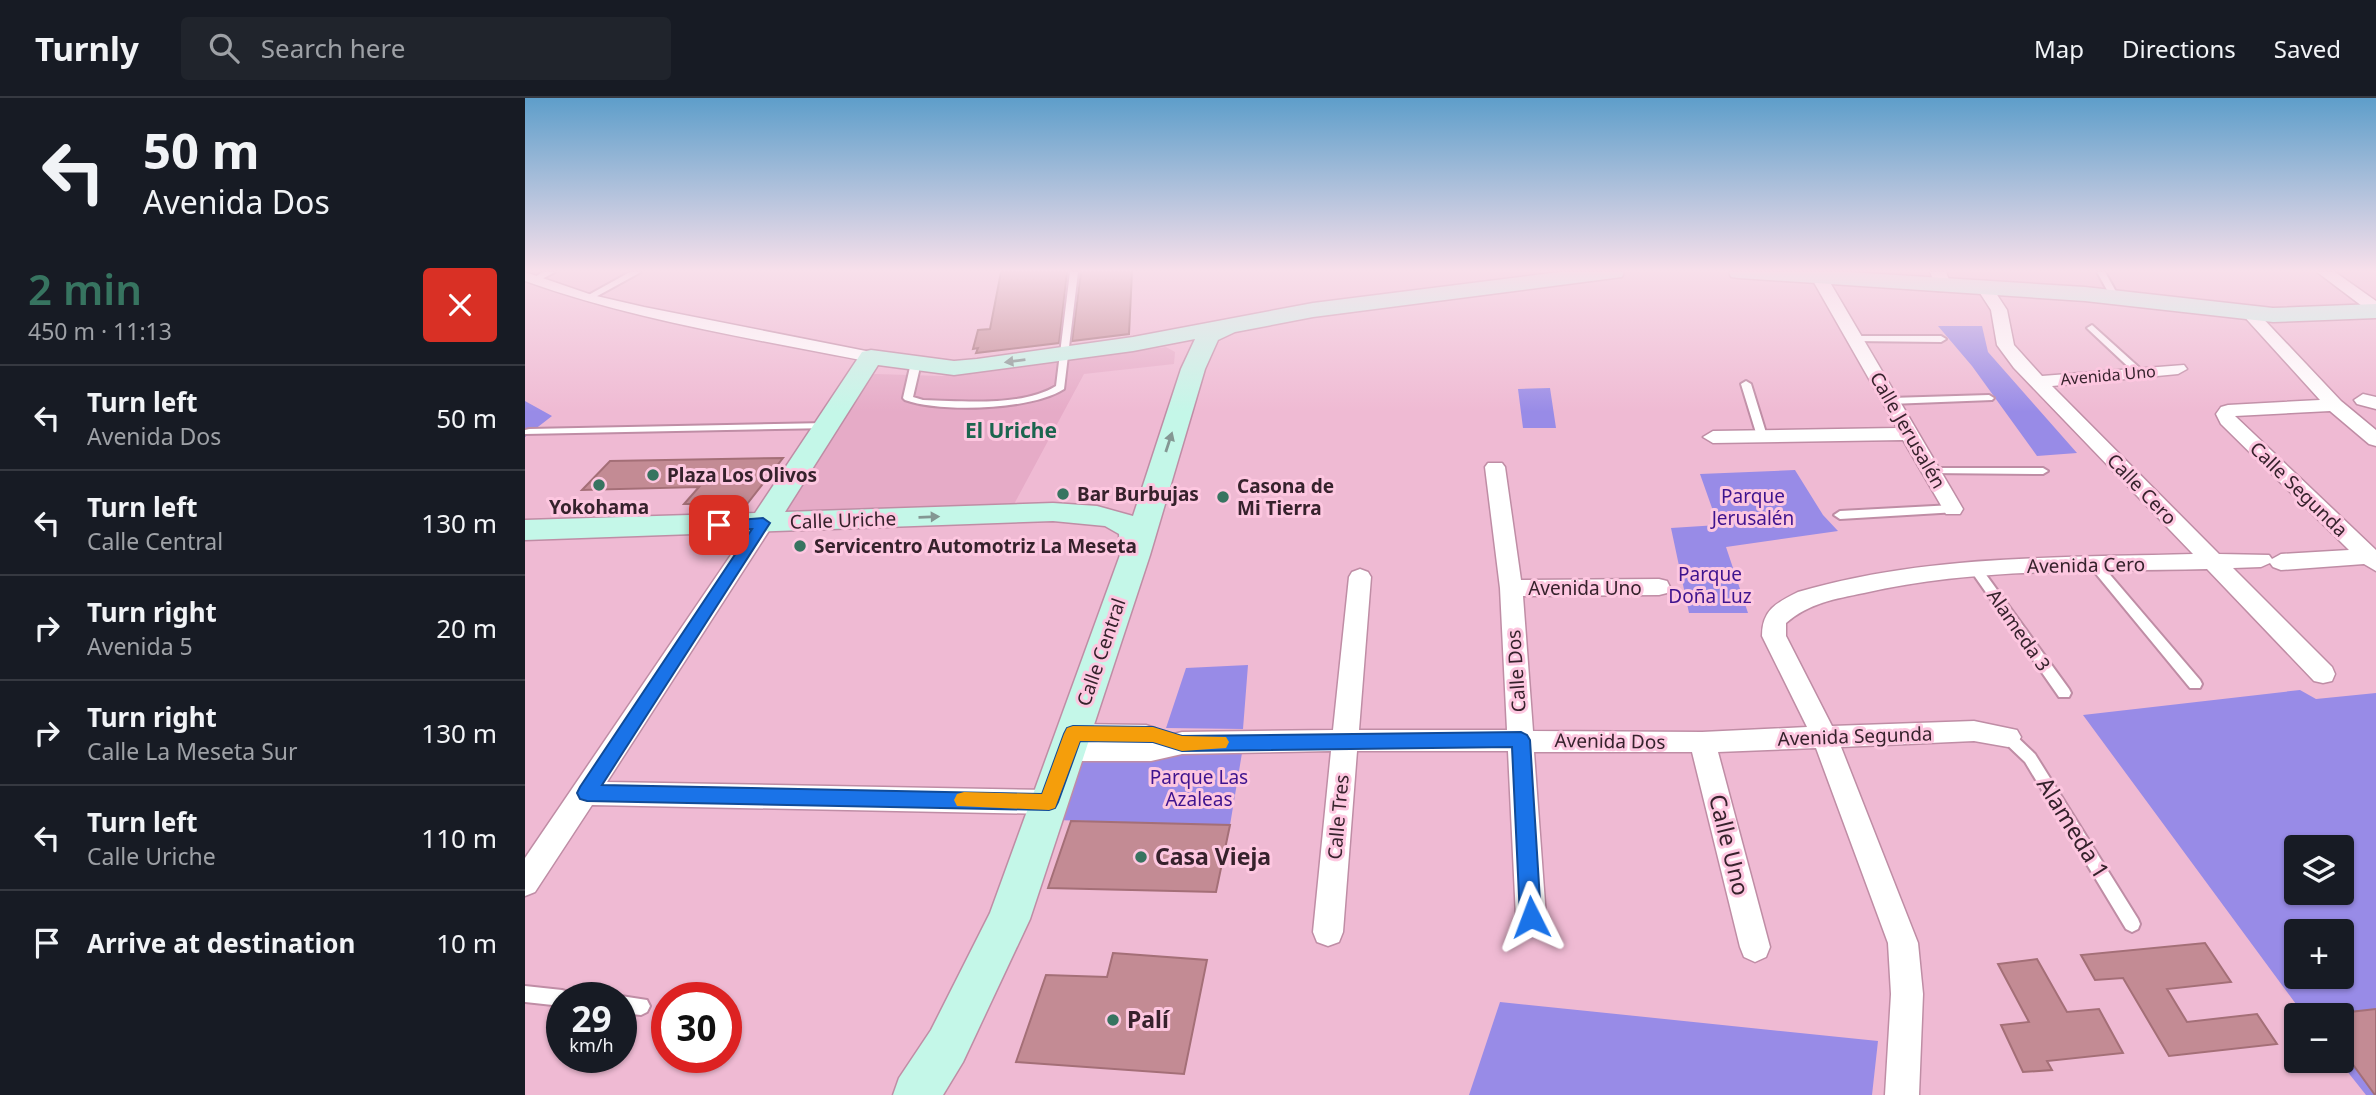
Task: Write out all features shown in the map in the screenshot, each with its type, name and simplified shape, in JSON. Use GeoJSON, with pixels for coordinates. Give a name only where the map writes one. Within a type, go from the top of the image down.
{"type":"FeatureCollection","features":[{"type":"Feature","properties":{"kind":"main road"},"geometry":{"type":"LineString","coordinates":[[857,380],[878,368],[954,368],[1064,355],[1270,319]]}},
{"type":"Feature","properties":{"kind":"main road","name":"Calle Central"},"geometry":{"type":"LineString","coordinates":[[916,1095],[947,1046],[1009,919],[1135,555],[1193,369],[1208,335],[1228,326]]}},
{"type":"Feature","properties":{"kind":"main road"},"geometry":{"type":"LineString","coordinates":[[1133,344],[1162,343],[1178,347],[1193,369]]}},
{"type":"Feature","properties":{"kind":"main road"},"geometry":{"type":"LineString","coordinates":[[769,513],[871,357],[954,368]]}},
{"type":"Feature","properties":{"kind":"main road"},"geometry":{"type":"LineString","coordinates":[[1053,512],[1089,511],[1132,503],[1156,485]]}},
{"type":"Feature","properties":{"kind":"main road","name":"Calle Uriche"},"geometry":{"type":"LineString","coordinates":[[525,530],[769,513],[798,521],[1053,512],[1093,515],[1124,522],[1132,531],[1135,555]]}},
{"type":"Feature","properties":{"kind":"street"},"geometry":{"type":"LineString","coordinates":[[677,319],[871,357]]}},
{"type":"Feature","properties":{"kind":"street","name":"Calle Jerusalén"},"geometry":{"type":"LineString","coordinates":[[1843,319],[1953,509]]}},
{"type":"Feature","properties":{"kind":"street","name":"Calle Cero"},"geometry":{"type":"LineString","coordinates":[[2001,319],[2006,345],[2037,382],[2323,674]]}},
{"type":"Feature","properties":{"kind":"street"},"geometry":{"type":"LineString","coordinates":[[2254,319],[2334,405],[2376,440]]}},
{"type":"Feature","properties":{"kind":"street","name":"Avenida Uno"},"geometry":{"type":"LineString","coordinates":[[2037,382],[2178,369]]}},
{"type":"Feature","properties":{"kind":"street","name":"Calle Segunda"},"geometry":{"type":"LineString","coordinates":[[2334,405],[2228,411],[2225,414],[2228,420],[2372,559]]}},
{"type":"Feature","properties":{"kind":"street"},"geometry":{"type":"LineString","coordinates":[[1713,438],[1910,434]]}},
{"type":"Feature","properties":{"kind":"street","name":"Calle Dos"},"geometry":{"type":"LineString","coordinates":[[1495,467],[1511,588],[1531,917]]}},
{"type":"Feature","properties":{"kind":"street"},"geometry":{"type":"LineString","coordinates":[[525,883],[587,793],[769,513]]}},
{"type":"Feature","properties":{"kind":"street","name":"Avenida Cero"},"geometry":{"type":"LineString","coordinates":[[1825,737],[1774,636],[1775,620],[1792,605],[1806,598],[1912,574],[1975,568],[2372,559]]}},
{"type":"Feature","properties":{"kind":"street","name":"Calle Tres"},"geometry":{"type":"LineString","coordinates":[[1328,932],[1360,577]]}},
{"type":"Feature","properties":{"kind":"street","name":"Avenida Uno"},"geometry":{"type":"LineString","coordinates":[[1511,588],[1659,587]]}},
{"type":"Feature","properties":{"kind":"street","name":"Avenida Segunda"},"geometry":{"type":"LineString","coordinates":[[1702,742],[1974,732],[2008,737]]}},
{"type":"Feature","properties":{"kind":"street"},"geometry":{"type":"LineString","coordinates":[[1825,737],[1903,943],[1907,994],[1902,1095]]}},
{"type":"Feature","properties":{"kind":"street","name":"Avenida Dos"},"geometry":{"type":"LineString","coordinates":[[1070,742],[1151,750],[1182,743],[1345,740],[1702,742]]}},
{"type":"Feature","properties":{"kind":"street","name":"Calle Uno"},"geometry":{"type":"LineString","coordinates":[[1702,742],[1755,947]]}},
{"type":"Feature","properties":{"kind":"street"},"geometry":{"type":"LineString","coordinates":[[587,793],[1049,802]]}},
{"type":"Feature","properties":{"kind":"lane"},"geometry":{"type":"LineString","coordinates":[[915,367],[908,398],[912,401],[956,404],[1035,399],[1058,391],[1061,387],[1069,319]]}},
{"type":"Feature","properties":{"kind":"lane"},"geometry":{"type":"LineString","coordinates":[[2092,328],[2140,373]]}},
{"type":"Feature","properties":{"kind":"lane"},"geometry":{"type":"LineString","coordinates":[[1855,339],[1941,339]]}},
{"type":"Feature","properties":{"kind":"lane"},"geometry":{"type":"LineString","coordinates":[[1746,384],[1762,436]]}},
{"type":"Feature","properties":{"kind":"lane"},"geometry":{"type":"LineString","coordinates":[[1891,401],[1989,398]]}},
{"type":"Feature","properties":{"kind":"lane"},"geometry":{"type":"LineString","coordinates":[[529,432],[827,426]]}},
{"type":"Feature","properties":{"kind":"lane"},"geometry":{"type":"LineString","coordinates":[[1931,471],[2043,471]]}},
{"type":"Feature","properties":{"kind":"lane"},"geometry":{"type":"LineString","coordinates":[[1840,515],[1953,509]]}},
{"type":"Feature","properties":{"kind":"lane"},"geometry":{"type":"LineString","coordinates":[[2095,566],[2195,684]]}},
{"type":"Feature","properties":{"kind":"lane","name":"Alameda 3"},"geometry":{"type":"LineString","coordinates":[[1975,568],[2064,693]]}},
{"type":"Feature","properties":{"kind":"lane","name":"Alameda 1"},"geometry":{"type":"LineString","coordinates":[[2008,737],[2030,758],[2132,924]]}},
{"type":"Feature","properties":{"kind":"lane"},"geometry":{"type":"LineString","coordinates":[[525,994],[546,996]]}},
{"type":"Feature","properties":{"kind":"lane"},"geometry":{"type":"LineString","coordinates":[[637,1006],[641,1006]]}},
{"type":"Feature","properties":{"kind":"shaded area"},"geometry":{"type":"Polygon","coordinates":[[[1166,347],[1175,352],[1174,364],[1084,374],[1012,508],[777,513],[864,378],[875,374],[942,376],[1166,347]]]}},
{"type":"Feature","properties":{"kind":"green space"},"geometry":{"type":"Polygon","coordinates":[[[1938,326],[1982,326],[1988,352],[2077,453],[2037,456],[1972,366],[1938,326]]]}},
{"type":"Feature","properties":{"kind":"green space"},"geometry":{"type":"Polygon","coordinates":[[[1550,388],[1556,428],[1523,428],[1518,389],[1550,388]]]}},
{"type":"Feature","properties":{"kind":"green space"},"geometry":{"type":"Polygon","coordinates":[[[525,401],[552,416],[525,437],[525,401]]]}},
{"type":"Feature","properties":{"kind":"green space","name":"Parque Jerusalén"},"geometry":{"type":"Polygon","coordinates":[[[1795,470],[1823,515],[1838,531],[1726,547],[1748,613],[1689,613],[1671,528],[1718,525],[1700,474],[1795,470]]]}},
{"type":"Feature","properties":{"kind":"green space"},"geometry":{"type":"Polygon","coordinates":[[[1248,665],[1243,729],[1166,728],[1186,668],[1248,665]]]}},
{"type":"Feature","properties":{"kind":"green space"},"geometry":{"type":"Polygon","coordinates":[[[2300,690],[2316,699],[2376,693],[2376,1095],[2366,1095],[2349,1073],[2354,1073],[2354,1003],[2295,1003],[2285,989],[2354,989],[2354,919],[2284,919],[2284,988],[2083,715],[2300,690]]]}},
{"type":"Feature","properties":{"kind":"green space","name":"Parque Las Azaleas"},"geometry":{"type":"Polygon","coordinates":[[[1102,753],[1242,753],[1230,825],[1055,820],[1080,761],[1102,753]]]}},
{"type":"Feature","properties":{"kind":"green space"},"geometry":{"type":"Polygon","coordinates":[[[1500,1002],[1878,1041],[1872,1095],[1469,1095],[1500,1002]]]}},
{"type":"Feature","properties":{"kind":"building"},"geometry":{"type":"Polygon","coordinates":[[[992,319],[1062,319],[1059,343],[976,353],[978,348],[973,349],[978,330],[990,329],[992,319]]]}},
{"type":"Feature","properties":{"kind":"building"},"geometry":{"type":"Polygon","coordinates":[[[1075,319],[1130,319],[1129,334],[1072,341],[1075,319]]]}},
{"type":"Feature","properties":{"kind":"building"},"geometry":{"type":"Polygon","coordinates":[[[783,458],[747,504],[684,504],[699,487],[582,490],[610,461],[783,458]]]}},
{"type":"Feature","properties":{"kind":"building"},"geometry":{"type":"Polygon","coordinates":[[[1071,821],[1230,825],[1216,892],[1048,888],[1071,821]]]}},
{"type":"Feature","properties":{"kind":"building"},"geometry":{"type":"Polygon","coordinates":[[[2205,943],[2231,982],[2167,989],[2187,1022],[2257,1014],[2277,1044],[2169,1056],[2123,978],[2095,980],[2081,955],[2205,943]]]}},
{"type":"Feature","properties":{"kind":"building","name":"Palí"},"geometry":{"type":"Polygon","coordinates":[[[1113,953],[1207,960],[1184,1074],[1016,1062],[1046,975],[1107,977],[1113,953]]]}},
{"type":"Feature","properties":{"kind":"building"},"geometry":{"type":"Polygon","coordinates":[[[2037,959],[2067,1012],[2099,1009],[2123,1053],[2047,1061],[2052,1070],[2023,1072],[2001,1025],[2029,1022],[1998,964],[2037,959]]]}},
{"type":"Feature","properties":{"kind":"building"},"geometry":{"type":"Polygon","coordinates":[[[2376,1009],[2376,1095],[2354,1066],[2354,1012],[2376,1009]]]}},
{"type":"Feature","properties":{"kind":"slow traffic"},"geometry":{"type":"LineString","coordinates":[[964,800],[1049,802],[1073,734],[1153,735],[1182,743],[1220,742]]}},
{"type":"Feature","properties":{"kind":"place","name":"Plaza Los Olivos"},"geometry":{"type":"Point","coordinates":[653,475]}},
{"type":"Feature","properties":{"kind":"place","name":"Yokohama"},"geometry":{"type":"Point","coordinates":[599,485]}},
{"type":"Feature","properties":{"kind":"place","name":"Bar Burbujas"},"geometry":{"type":"Point","coordinates":[1063,494]}},
{"type":"Feature","properties":{"kind":"place","name":"Casona de Mi Tierra"},"geometry":{"type":"Point","coordinates":[1223,497]}},
{"type":"Feature","properties":{"kind":"place","name":"Servicentro Automotriz La Meseta"},"geometry":{"type":"Point","coordinates":[800,546]}},
{"type":"Feature","properties":{"kind":"place","name":"Casa Vieja"},"geometry":{"type":"Point","coordinates":[1141,857]}},
{"type":"Feature","properties":{"kind":"place","name":"Palí"},"geometry":{"type":"Point","coordinates":[1113,1020]}},
{"type":"Feature","properties":{"kind":"district","name":"El Uriche"},"geometry":{"type":"Point","coordinates":[1011,431]}},
{"type":"Feature","properties":{"kind":"route"},"geometry":{"type":"LineString","coordinates":[[719,525],[763,523],[587,793],[1049,802],[1073,734],[1153,735],[1182,743],[1521,740],[1531,917]]}},
{"type":"Feature","properties":{"kind":"park label","name":"Parque Doña Luz"},"geometry":{"type":"Point","coordinates":[1710,585]}}]}
